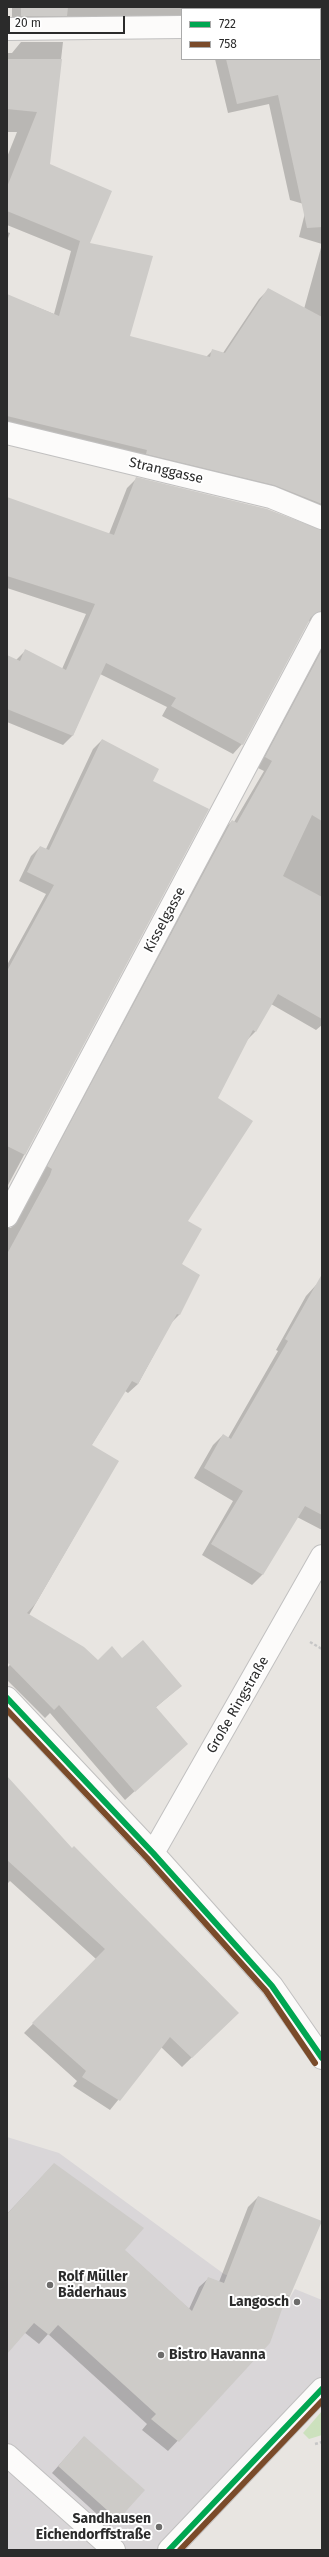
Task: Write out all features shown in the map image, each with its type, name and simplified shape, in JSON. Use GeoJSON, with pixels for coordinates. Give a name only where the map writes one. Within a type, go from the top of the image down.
{"type":"FeatureCollection","features":[{"type":"Feature","properties":{"kind":"street"},"geometry":{"type":"LineString","coordinates":[[7,29],[181,27]]}},
{"type":"Feature","properties":{"kind":"street","name":"Stranggasse"},"geometry":{"type":"LineString","coordinates":[[7,433],[271,497],[322,518]]}},
{"type":"Feature","properties":{"kind":"street","name":"Kisselgasse"},"geometry":{"type":"LineString","coordinates":[[7,1216],[322,624]]}},
{"type":"Feature","properties":{"kind":"street","name":"Große Ringstraße"},"geometry":{"type":"LineString","coordinates":[[153,1853],[322,1556]]}},
{"type":"Feature","properties":{"kind":"street"},"geometry":{"type":"LineString","coordinates":[[7,1698],[153,1853],[272,1986],[322,2058]]}},
{"type":"Feature","properties":{"kind":"street"},"geometry":{"type":"LineString","coordinates":[[168,2550],[322,2389]]}},
{"type":"Feature","properties":{"kind":"street"},"geometry":{"type":"LineString","coordinates":[[7,2455],[114,2550]]}},
{"type":"Feature","properties":{"kind":"shaded area"},"geometry":{"type":"Polygon","coordinates":[[[7,2137],[59,2153],[224,2274],[288,2301],[295,2289],[322,2300],[322,2405],[184,2550],[7,2550],[7,2137]]]}},
{"type":"Feature","properties":{"kind":"green space"},"geometry":{"type":"Polygon","coordinates":[[[322,2411],[322,2435],[309,2439],[303,2433],[322,2411]]]}},
{"type":"Feature","properties":{"kind":"building"},"geometry":{"type":"Polygon","coordinates":[[[21,7],[68,7],[67,16],[21,16],[21,7]]]}},
{"type":"Feature","properties":{"kind":"building"},"geometry":{"type":"Polygon","coordinates":[[[7,59],[62,59],[50,164],[112,191],[90,243],[153,256],[130,336],[210,357],[212,349],[225,353],[268,288],[322,317],[322,504],[274,485],[146,454],[147,450],[7,416],[7,294],[59,316],[80,241],[7,211],[7,187],[37,112],[7,109],[7,59]]]}},
{"type":"Feature","properties":{"kind":"building"},"geometry":{"type":"Polygon","coordinates":[[[322,59],[322,227],[307,228],[278,95],[237,104],[226,60],[322,59]]]}},
{"type":"Feature","properties":{"kind":"building"},"geometry":{"type":"Polygon","coordinates":[[[136,477],[267,509],[322,530],[322,611],[311,617],[243,745],[171,706],[176,698],[106,663],[73,736],[7,709],[7,655],[20,661],[25,649],[66,670],[95,604],[7,576],[7,497],[114,535],[136,477]]]}},
{"type":"Feature","properties":{"kind":"building"},"geometry":{"type":"Polygon","coordinates":[[[322,650],[322,821],[312,815],[283,876],[322,897],[322,1019],[278,994],[256,1032],[253,1030],[218,1098],[253,1121],[188,1221],[202,1229],[182,1264],[200,1275],[180,1315],[177,1314],[138,1384],[132,1381],[92,1445],[119,1461],[36,1603],[27,1613],[84,1647],[98,1660],[112,1646],[122,1658],[143,1640],[182,1686],[156,1707],[188,1744],[135,1792],[59,1705],[54,1710],[7,1662],[7,1254],[50,1175],[52,1169],[47,1166],[232,820],[237,823],[272,761],[265,757],[322,650]]]}},
{"type":"Feature","properties":{"kind":"building"},"geometry":{"type":"Polygon","coordinates":[[[102,739],[159,769],[153,781],[209,809],[25,1155],[7,1146],[7,971],[54,885],[27,872],[40,846],[49,850],[102,739]]]}},
{"type":"Feature","properties":{"kind":"building"},"geometry":{"type":"Polygon","coordinates":[[[322,1274],[322,1515],[305,1506],[263,1575],[211,1544],[243,1491],[204,1468],[223,1434],[231,1439],[288,1341],[285,1339],[322,1274]]]}},
{"type":"Feature","properties":{"kind":"building"},"geometry":{"type":"Polygon","coordinates":[[[7,1776],[72,1848],[74,1846],[239,2013],[192,2058],[170,2037],[120,2101],[82,2077],[86,2071],[32,2023],[105,1949],[7,1860],[7,1776]]]}},
{"type":"Feature","properties":{"kind":"building"},"geometry":{"type":"Polygon","coordinates":[[[54,2163],[144,2228],[125,2250],[192,2311],[208,2277],[224,2283],[258,2196],[322,2221],[290,2296],[287,2295],[270,2343],[179,2442],[151,2419],[156,2414],[58,2325],[49,2335],[34,2323],[7,2354],[7,2214],[54,2163]]]}},
{"type":"Feature","properties":{"kind":"building"},"geometry":{"type":"Polygon","coordinates":[[[84,2436],[145,2490],[118,2520],[58,2466],[84,2436]]]}},
{"type":"Feature","properties":{"kind":"transit line","name":"722"},"geometry":{"type":"LineString","coordinates":[[7,1698],[153,1853],[272,1986],[322,2058]]}},
{"type":"Feature","properties":{"kind":"transit line","name":"758"},"geometry":{"type":"LineString","coordinates":[[7,1710],[147,1858],[266,1991],[315,2063]]}},
{"type":"Feature","properties":{"kind":"transit line","name":"722"},"geometry":{"type":"LineString","coordinates":[[169,2550],[322,2389]]}},
{"type":"Feature","properties":{"kind":"transit line","name":"758"},"geometry":{"type":"LineString","coordinates":[[180,2550],[322,2401]]}},
{"type":"Feature","properties":{"kind":"place","name":"Rolf Müller Bäderhaus"},"geometry":{"type":"Point","coordinates":[50,2285]}},
{"type":"Feature","properties":{"kind":"place","name":"Langosch"},"geometry":{"type":"Point","coordinates":[297,2302]}},
{"type":"Feature","properties":{"kind":"place","name":"Bistro Havanna"},"geometry":{"type":"Point","coordinates":[161,2355]}},
{"type":"Feature","properties":{"kind":"place","name":"Sandhausen Eichendorffstraße"},"geometry":{"type":"Point","coordinates":[159,2527]}}]}
